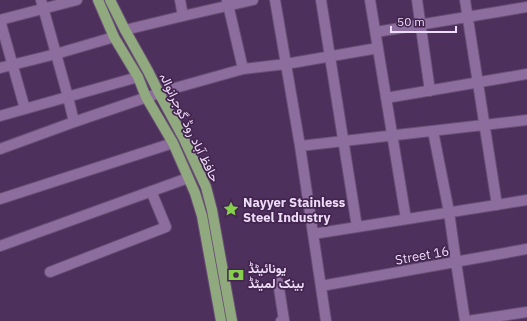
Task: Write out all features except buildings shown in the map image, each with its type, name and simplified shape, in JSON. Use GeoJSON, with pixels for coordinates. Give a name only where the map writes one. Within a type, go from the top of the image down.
{"type":"FeatureCollection","features":[{"type":"Feature","properties":{"kind":"main road","name":"حافظ آباد روڈ گوجرانوالہ"},"geometry":{"type":"LineString","coordinates":[[98,0],[114,37],[138,77],[146,97],[173,143],[195,193],[202,216],[221,321]]}},
{"type":"Feature","properties":{"kind":"main road","name":"حافظ آباد روڈ گوجرانوالہ"},"geometry":{"type":"LineString","coordinates":[[110,0],[183,137],[206,187],[212,210],[232,321]]}},
{"type":"Feature","properties":{"kind":"street"},"geometry":{"type":"LineString","coordinates":[[25,109],[0,20],[42,5],[77,0]]}},
{"type":"Feature","properties":{"kind":"street"},"geometry":{"type":"LineString","coordinates":[[180,0],[183,16]]}},
{"type":"Feature","properties":{"kind":"street"},"geometry":{"type":"LineString","coordinates":[[125,30],[183,16],[227,3],[253,0]]}},
{"type":"Feature","properties":{"kind":"street"},"geometry":{"type":"LineString","coordinates":[[275,0],[300,146],[326,321]]}},
{"type":"Feature","properties":{"kind":"street"},"geometry":{"type":"LineString","coordinates":[[321,0],[357,227]]}},
{"type":"Feature","properties":{"kind":"street"},"geometry":{"type":"LineString","coordinates":[[370,0],[406,219]]}},
{"type":"Feature","properties":{"kind":"street"},"geometry":{"type":"LineString","coordinates":[[417,0],[430,91]]}},
{"type":"Feature","properties":{"kind":"street"},"geometry":{"type":"LineString","coordinates":[[465,0],[497,205]]}},
{"type":"Feature","properties":{"kind":"street"},"geometry":{"type":"LineString","coordinates":[[227,3],[243,69]]}},
{"type":"Feature","properties":{"kind":"street"},"geometry":{"type":"LineString","coordinates":[[42,5],[74,122]]}},
{"type":"Feature","properties":{"kind":"street"},"geometry":{"type":"LineString","coordinates":[[376,32],[527,7]]}},
{"type":"Feature","properties":{"kind":"street"},"geometry":{"type":"LineString","coordinates":[[0,68],[114,37]]}},
{"type":"Feature","properties":{"kind":"street"},"geometry":{"type":"LineString","coordinates":[[0,149],[146,97],[243,69],[286,64],[378,48]]}},
{"type":"Feature","properties":{"kind":"street"},"geometry":{"type":"LineString","coordinates":[[386,98],[527,74]]}},
{"type":"Feature","properties":{"kind":"street"},"geometry":{"type":"LineString","coordinates":[[0,116],[138,77]]}},
{"type":"Feature","properties":{"kind":"street"},"geometry":{"type":"LineString","coordinates":[[300,146],[527,120]]}},
{"type":"Feature","properties":{"kind":"street"},"geometry":{"type":"LineString","coordinates":[[433,131],[449,212],[466,321],[527,312]]}},
{"type":"Feature","properties":{"kind":"street"},"geometry":{"type":"LineString","coordinates":[[0,199],[173,143]]}},
{"type":"Feature","properties":{"kind":"street"},"geometry":{"type":"LineString","coordinates":[[0,246],[188,178]]}},
{"type":"Feature","properties":{"kind":"street"},"geometry":{"type":"LineString","coordinates":[[50,272],[166,227],[151,192]]}},
{"type":"Feature","properties":{"kind":"street"},"geometry":{"type":"LineString","coordinates":[[313,234],[527,200]]}},
{"type":"Feature","properties":{"kind":"street","name":"Street 16"},"geometry":{"type":"LineString","coordinates":[[321,286],[527,249]]}},
{"type":"Feature","properties":{"kind":"street"},"geometry":{"type":"LineString","coordinates":[[278,282],[284,320],[281,321]]}},
{"type":"Feature","properties":{"kind":"place","name":"Nayyer Stainless Steel Industry"},"geometry":{"type":"Point","coordinates":[231,209]}},
{"type":"Feature","properties":{"kind":"place","name":"یونائیٹڈ بینک لمیٹڈ"},"geometry":{"type":"Point","coordinates":[236,275]}}]}
